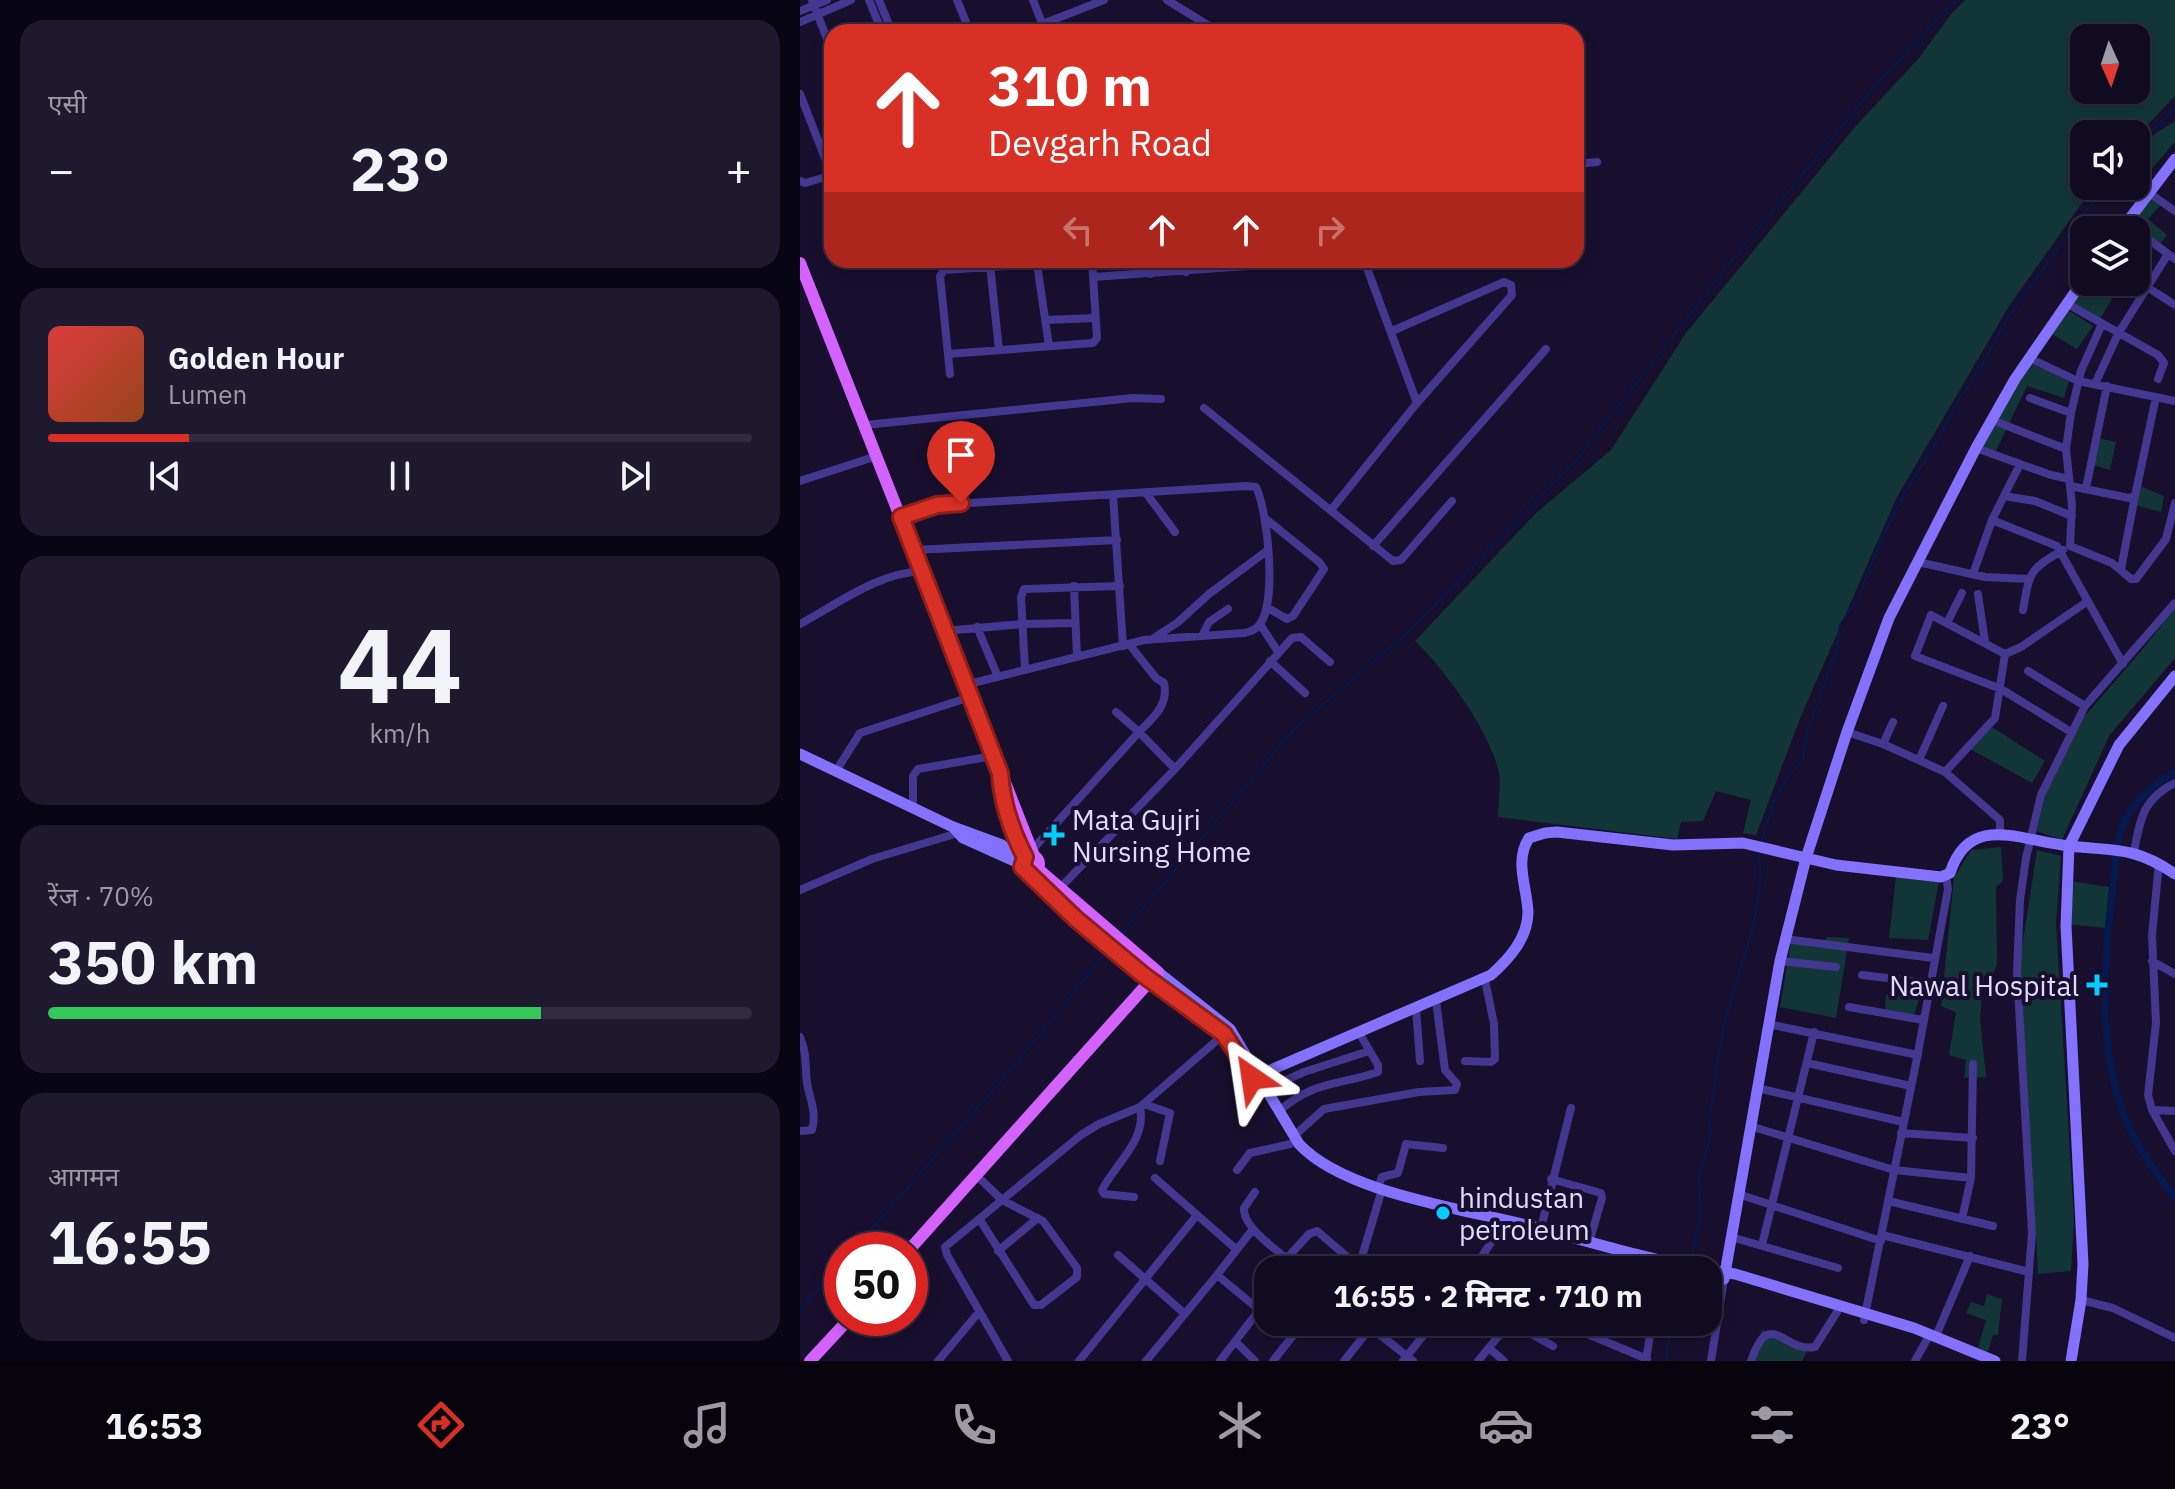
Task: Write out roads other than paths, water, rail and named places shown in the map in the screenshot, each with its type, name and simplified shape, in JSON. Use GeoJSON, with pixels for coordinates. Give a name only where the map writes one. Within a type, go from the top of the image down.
{"type":"FeatureCollection","features":[{"type":"Feature","properties":{"kind":"main road"},"geometry":{"type":"LineString","coordinates":[[800,263],[1000,773],[1029,861],[1097,929],[1154,976],[925,1232]]}},
{"type":"Feature","properties":{"kind":"main road"},"geometry":{"type":"LineString","coordinates":[[1029,861],[1060,888],[1097,929]]}},
{"type":"Feature","properties":{"kind":"main road"},"geometry":{"type":"LineString","coordinates":[[810,1361],[833,1336]]}},
{"type":"Feature","properties":{"kind":"street"},"geometry":{"type":"LineString","coordinates":[[800,22],[814,7],[827,0]]}},
{"type":"Feature","properties":{"kind":"street"},"geometry":{"type":"LineString","coordinates":[[800,11],[851,0]]}},
{"type":"Feature","properties":{"kind":"street"},"geometry":{"type":"LineString","coordinates":[[869,0],[879,24]]}},
{"type":"Feature","properties":{"kind":"street"},"geometry":{"type":"LineString","coordinates":[[879,0],[889,24]]}},
{"type":"Feature","properties":{"kind":"street"},"geometry":{"type":"LineString","coordinates":[[957,0],[967,24]]}},
{"type":"Feature","properties":{"kind":"street"},"geometry":{"type":"LineString","coordinates":[[1033,0],[1042,23],[1104,0]]}},
{"type":"Feature","properties":{"kind":"street"},"geometry":{"type":"LineString","coordinates":[[1167,0],[1205,24]]}},
{"type":"Feature","properties":{"kind":"street"},"geometry":{"type":"LineString","coordinates":[[814,7],[824,32]]}},
{"type":"Feature","properties":{"kind":"street"},"geometry":{"type":"LineString","coordinates":[[800,94],[824,156]]}},
{"type":"Feature","properties":{"kind":"street"},"geometry":{"type":"LineString","coordinates":[[2150,192],[2175,159]]}},
{"type":"Feature","properties":{"kind":"street"},"geometry":{"type":"LineString","coordinates":[[1584,163],[1597,162]]}},
{"type":"Feature","properties":{"kind":"street"},"geometry":{"type":"LineString","coordinates":[[800,181],[805,183],[824,178]]}},
{"type":"Feature","properties":{"kind":"street"},"geometry":{"type":"LineString","coordinates":[[2150,194],[2175,211]]}},
{"type":"Feature","properties":{"kind":"street"},"geometry":{"type":"LineString","coordinates":[[2150,241],[2172,256],[2150,284]]}},
{"type":"Feature","properties":{"kind":"street"},"geometry":{"type":"LineString","coordinates":[[950,374],[941,272],[969,268]]}},
{"type":"Feature","properties":{"kind":"street"},"geometry":{"type":"LineString","coordinates":[[990,268],[999,350]]}},
{"type":"Feature","properties":{"kind":"street"},"geometry":{"type":"LineString","coordinates":[[1038,268],[1049,346]]}},
{"type":"Feature","properties":{"kind":"street"},"geometry":{"type":"LineString","coordinates":[[948,354],[1093,343],[1097,338],[1092,268]]}},
{"type":"Feature","properties":{"kind":"street"},"geometry":{"type":"LineString","coordinates":[[1150,268],[1150,274]]}},
{"type":"Feature","properties":{"kind":"street"},"geometry":{"type":"LineString","coordinates":[[1184,268],[1186,272]]}},
{"type":"Feature","properties":{"kind":"street"},"geometry":{"type":"LineString","coordinates":[[1093,277],[1220,268]]}},
{"type":"Feature","properties":{"kind":"street"},"geometry":{"type":"LineString","coordinates":[[1367,268],[1417,403]]}},
{"type":"Feature","properties":{"kind":"street"},"geometry":{"type":"LineString","coordinates":[[1331,510],[1417,403],[1512,295],[1511,285],[1504,282],[1392,331]]}},
{"type":"Feature","properties":{"kind":"street"},"geometry":{"type":"LineString","coordinates":[[2150,288],[2175,305]]}},
{"type":"Feature","properties":{"kind":"street"},"geometry":{"type":"LineString","coordinates":[[1711,1361],[1800,856],[1889,618],[1976,448],[2029,358],[2071,296]]}},
{"type":"Feature","properties":{"kind":"street"},"geometry":{"type":"LineString","coordinates":[[2095,384],[2118,334],[2142,296]]}},
{"type":"Feature","properties":{"kind":"street"},"geometry":{"type":"LineString","coordinates":[[2066,303],[2161,357],[2164,363],[2158,379]]}},
{"type":"Feature","properties":{"kind":"street"},"geometry":{"type":"LineString","coordinates":[[1046,320],[1095,318]]}},
{"type":"Feature","properties":{"kind":"street"},"geometry":{"type":"LineString","coordinates":[[2070,546],[2072,516],[2066,449],[2071,413],[2078,381],[2102,324]]}},
{"type":"Feature","properties":{"kind":"street"},"geometry":{"type":"LineString","coordinates":[[1373,546],[1546,349]]}},
{"type":"Feature","properties":{"kind":"street"},"geometry":{"type":"LineString","coordinates":[[2029,358],[2078,381],[2175,401]]}},
{"type":"Feature","properties":{"kind":"street"},"geometry":{"type":"LineString","coordinates":[[2086,488],[2107,386]]}},
{"type":"Feature","properties":{"kind":"street"},"geometry":{"type":"LineString","coordinates":[[2121,569],[2156,397]]}},
{"type":"Feature","properties":{"kind":"street"},"geometry":{"type":"LineString","coordinates":[[865,425],[1133,398],[1161,399]]}},
{"type":"Feature","properties":{"kind":"street"},"geometry":{"type":"LineString","coordinates":[[2030,398],[2071,413]]}},
{"type":"Feature","properties":{"kind":"street"},"geometry":{"type":"LineString","coordinates":[[1204,408],[1393,561],[1401,560],[1452,501]]}},
{"type":"Feature","properties":{"kind":"street"},"geometry":{"type":"LineString","coordinates":[[1992,420],[2066,449]]}},
{"type":"Feature","properties":{"kind":"street"},"geometry":{"type":"LineString","coordinates":[[1976,448],[2086,488],[2129,498],[2135,496]]}},
{"type":"Feature","properties":{"kind":"street"},"geometry":{"type":"LineString","coordinates":[[800,481],[877,456]]}},
{"type":"Feature","properties":{"kind":"street"},"geometry":{"type":"LineString","coordinates":[[1973,574],[1992,520],[2020,464]]}},
{"type":"Feature","properties":{"kind":"street"},"geometry":{"type":"LineString","coordinates":[[836,771],[860,733],[998,677],[1151,639],[1248,633],[1260,624],[1268,608],[1266,519],[1258,490],[1252,486],[937,505],[901,517]]}},
{"type":"Feature","properties":{"kind":"street"},"geometry":{"type":"LineString","coordinates":[[1146,493],[1175,532]]}},
{"type":"Feature","properties":{"kind":"street"},"geometry":{"type":"LineString","coordinates":[[800,754],[955,830],[987,838],[1029,861],[1160,710],[1165,686],[1126,645],[1113,495]]}},
{"type":"Feature","properties":{"kind":"street"},"geometry":{"type":"LineString","coordinates":[[2004,496],[2035,501],[2072,516]]}},
{"type":"Feature","properties":{"kind":"street"},"geometry":{"type":"LineString","coordinates":[[2070,546],[2121,569],[2131,579],[2138,578],[2166,539],[2175,503]]}},
{"type":"Feature","properties":{"kind":"street"},"geometry":{"type":"LineString","coordinates":[[1266,519],[1324,569],[1293,616],[1287,619],[1268,608]]}},
{"type":"Feature","properties":{"kind":"street"},"geometry":{"type":"LineString","coordinates":[[1992,520],[2053,543],[2062,551],[2123,664]]}},
{"type":"Feature","properties":{"kind":"street"},"geometry":{"type":"LineString","coordinates":[[914,550],[1117,540]]}},
{"type":"Feature","properties":{"kind":"street"},"geometry":{"type":"LineString","coordinates":[[2023,610],[2029,579],[2040,563],[2070,546]]}},
{"type":"Feature","properties":{"kind":"street"},"geometry":{"type":"LineString","coordinates":[[1151,639],[1177,623],[1209,594],[1268,550]]}},
{"type":"Feature","properties":{"kind":"street"},"geometry":{"type":"LineString","coordinates":[[1918,562],[1992,578],[2029,579]]}},
{"type":"Feature","properties":{"kind":"street"},"geometry":{"type":"LineString","coordinates":[[800,624],[881,580],[900,572],[922,571]]}},
{"type":"Feature","properties":{"kind":"street"},"geometry":{"type":"LineString","coordinates":[[1074,586],[1077,657]]}},
{"type":"Feature","properties":{"kind":"street"},"geometry":{"type":"LineString","coordinates":[[1025,670],[1021,597],[1024,589],[1120,586]]}},
{"type":"Feature","properties":{"kind":"street"},"geometry":{"type":"LineString","coordinates":[[1947,623],[1962,593]]}},
{"type":"Feature","properties":{"kind":"street"},"geometry":{"type":"LineString","coordinates":[[1978,594],[1985,642]]}},
{"type":"Feature","properties":{"kind":"street"},"geometry":{"type":"LineString","coordinates":[[2005,654],[2021,647],[2088,601]]}},
{"type":"Feature","properties":{"kind":"street"},"geometry":{"type":"LineString","coordinates":[[2022,1361],[2032,1218],[2017,961],[2026,858],[2041,795],[2085,706],[2175,603]]}},
{"type":"Feature","properties":{"kind":"street"},"geometry":{"type":"LineString","coordinates":[[1202,636],[1209,622],[1228,609]]}},
{"type":"Feature","properties":{"kind":"street"},"geometry":{"type":"LineString","coordinates":[[2005,654],[1931,615],[1915,656],[2001,689],[2071,732]]}},
{"type":"Feature","properties":{"kind":"street"},"geometry":{"type":"LineString","coordinates":[[945,631],[1075,623]]}},
{"type":"Feature","properties":{"kind":"street"},"geometry":{"type":"LineString","coordinates":[[1260,624],[1278,652]]}},
{"type":"Feature","properties":{"kind":"street"},"geometry":{"type":"LineString","coordinates":[[977,627],[998,677]]}},
{"type":"Feature","properties":{"kind":"street"},"geometry":{"type":"LineString","coordinates":[[1060,888],[1175,769],[1292,638],[1298,636],[1330,662]]}},
{"type":"Feature","properties":{"kind":"street"},"geometry":{"type":"LineString","coordinates":[[1945,772],[1995,718],[2005,654]]}},
{"type":"Feature","properties":{"kind":"street"},"geometry":{"type":"LineString","coordinates":[[1270,661],[1305,693]]}},
{"type":"Feature","properties":{"kind":"street"},"geometry":{"type":"LineString","coordinates":[[2028,671],[2085,706]]}},
{"type":"Feature","properties":{"kind":"street"},"geometry":{"type":"LineString","coordinates":[[2071,1361],[2081,1300],[2081,1201],[2066,926],[2069,846],[2119,745],[2175,676]]}},
{"type":"Feature","properties":{"kind":"street"},"geometry":{"type":"LineString","coordinates":[[1919,760],[1943,706]]}},
{"type":"Feature","properties":{"kind":"street"},"geometry":{"type":"LineString","coordinates":[[1116,712],[1175,769]]}},
{"type":"Feature","properties":{"kind":"street"},"geometry":{"type":"LineString","coordinates":[[1883,744],[1893,722]]}},
{"type":"Feature","properties":{"kind":"street"},"geometry":{"type":"LineString","coordinates":[[1847,732],[1883,744],[1945,772],[2000,820],[2000,834]]}},
{"type":"Feature","properties":{"kind":"street"},"geometry":{"type":"LineString","coordinates":[[913,808],[913,776],[918,769],[993,756]]}},
{"type":"Feature","properties":{"kind":"street"},"geometry":{"type":"LineString","coordinates":[[2134,852],[2143,811],[2167,786],[2175,783]]}},
{"type":"Feature","properties":{"kind":"street"},"geometry":{"type":"LineString","coordinates":[[800,890],[872,859],[955,830]]}},
{"type":"Feature","properties":{"kind":"street"},"geometry":{"type":"LineString","coordinates":[[1255,1076],[1485,980],[1518,946],[1528,914],[1521,861],[1524,846],[1529,838],[1545,833],[1673,845],[1755,844],[1836,865],[1946,876]]}},
{"type":"Feature","properties":{"kind":"street"},"geometry":{"type":"LineString","coordinates":[[1865,1317],[1918,1055],[1933,958],[1948,889],[1946,876],[1958,852],[1986,836],[2000,834],[2069,846],[2134,852],[2175,874]]}},
{"type":"Feature","properties":{"kind":"street"},"geometry":{"type":"LineString","coordinates":[[2159,863],[2152,961],[2156,1023],[2148,1079],[2152,1110],[2175,1151]]}},
{"type":"Feature","properties":{"kind":"street"},"geometry":{"type":"LineString","coordinates":[[1785,939],[1933,958]]}},
{"type":"Feature","properties":{"kind":"street"},"geometry":{"type":"LineString","coordinates":[[1780,961],[1836,967]]}},
{"type":"Feature","properties":{"kind":"street"},"geometry":{"type":"LineString","coordinates":[[2152,961],[2175,974]]}},
{"type":"Feature","properties":{"kind":"street"},"geometry":{"type":"LineString","coordinates":[[1862,975],[1929,983]]}},
{"type":"Feature","properties":{"kind":"street"},"geometry":{"type":"LineString","coordinates":[[1154,976],[1227,1031],[1305,1162],[1323,1173],[1379,1191],[1623,1256]]}},
{"type":"Feature","properties":{"kind":"street"},"geometry":{"type":"LineString","coordinates":[[1465,1061],[1491,1062],[1495,1059],[1494,1024],[1485,980]]}},
{"type":"Feature","properties":{"kind":"street"},"geometry":{"type":"LineString","coordinates":[[1237,1170],[1253,1152],[1292,1140],[1324,1109],[1419,1092],[1455,1090],[1457,1084],[1445,1070],[1436,1001]]}},
{"type":"Feature","properties":{"kind":"street"},"geometry":{"type":"LineString","coordinates":[[1849,1007],[1923,1020]]}},
{"type":"Feature","properties":{"kind":"street"},"geometry":{"type":"LineString","coordinates":[[1416,1008],[1420,1061]]}},
{"type":"Feature","properties":{"kind":"street"},"geometry":{"type":"LineString","coordinates":[[1768,1024],[1918,1055]]}},
{"type":"Feature","properties":{"kind":"street"},"geometry":{"type":"LineString","coordinates":[[1008,1361],[945,1247],[1081,1135],[1142,1106],[1227,1031]]}},
{"type":"Feature","properties":{"kind":"street"},"geometry":{"type":"LineString","coordinates":[[1279,1111],[1309,1089],[1378,1072],[1379,1067],[1358,1031]]}},
{"type":"Feature","properties":{"kind":"street"},"geometry":{"type":"LineString","coordinates":[[1762,1245],[1814,1032]]}},
{"type":"Feature","properties":{"kind":"street"},"geometry":{"type":"LineString","coordinates":[[800,1037],[814,1104],[812,1130],[800,1131]]}},
{"type":"Feature","properties":{"kind":"street"},"geometry":{"type":"LineString","coordinates":[[1267,1089],[1304,1072],[1369,1051]]}},
{"type":"Feature","properties":{"kind":"street"},"geometry":{"type":"LineString","coordinates":[[1807,1063],[1911,1086]]}},
{"type":"Feature","properties":{"kind":"street"},"geometry":{"type":"LineString","coordinates":[[1962,1219],[1971,1178],[1973,1064]]}},
{"type":"Feature","properties":{"kind":"street"},"geometry":{"type":"LineString","coordinates":[[1255,1076],[1267,1089],[1292,1140]]}},
{"type":"Feature","properties":{"kind":"street"},"geometry":{"type":"LineString","coordinates":[[1757,1088],[1903,1122]]}},
{"type":"Feature","properties":{"kind":"street"},"geometry":{"type":"LineString","coordinates":[[1142,1106],[1170,1113],[1160,1161]]}},
{"type":"Feature","properties":{"kind":"street"},"geometry":{"type":"LineString","coordinates":[[1134,1197],[1104,1194],[1102,1190],[1137,1137],[1142,1106]]}},
{"type":"Feature","properties":{"kind":"street"},"geometry":{"type":"LineString","coordinates":[[1541,1228],[1571,1108]]}},
{"type":"Feature","properties":{"kind":"street"},"geometry":{"type":"LineString","coordinates":[[2152,1110],[2175,1111]]}},
{"type":"Feature","properties":{"kind":"street"},"geometry":{"type":"LineString","coordinates":[[1750,1126],[1894,1170],[1971,1178]]}},
{"type":"Feature","properties":{"kind":"street"},"geometry":{"type":"LineString","coordinates":[[1901,1133],[1973,1138]]}},
{"type":"Feature","properties":{"kind":"street"},"geometry":{"type":"LineString","coordinates":[[1362,1256],[1379,1191],[1385,1176],[1398,1173],[1406,1144],[1443,1148]]}},
{"type":"Feature","properties":{"kind":"street"},"geometry":{"type":"LineString","coordinates":[[975,1174],[1002,1200],[1038,1218],[1055,1235],[1079,1274],[1037,1307],[980,1220]]}},
{"type":"Feature","properties":{"kind":"street"},"geometry":{"type":"LineString","coordinates":[[1155,1178],[1236,1249]]}},
{"type":"Feature","properties":{"kind":"street"},"geometry":{"type":"LineString","coordinates":[[1551,1179],[1601,1193],[1589,1243]]}},
{"type":"Feature","properties":{"kind":"street"},"geometry":{"type":"LineString","coordinates":[[1255,1192],[1243,1212],[1253,1229],[1285,1256]]}},
{"type":"Feature","properties":{"kind":"street"},"geometry":{"type":"LineString","coordinates":[[1738,1194],[1881,1238],[2029,1272]]}},
{"type":"Feature","properties":{"kind":"street"},"geometry":{"type":"LineString","coordinates":[[1888,1201],[1993,1226]]}},
{"type":"Feature","properties":{"kind":"street"},"geometry":{"type":"LineString","coordinates":[[1079,1361],[1197,1215]]}},
{"type":"Feature","properties":{"kind":"street"},"geometry":{"type":"LineString","coordinates":[[998,1251],[1038,1218]]}},
{"type":"Feature","properties":{"kind":"street"},"geometry":{"type":"LineString","coordinates":[[1501,1223],[1541,1228],[1630,1256]]}},
{"type":"Feature","properties":{"kind":"street"},"geometry":{"type":"LineString","coordinates":[[1481,1256],[1501,1223]]}},
{"type":"Feature","properties":{"kind":"street"},"geometry":{"type":"LineString","coordinates":[[1146,1361],[1253,1229]]}},
{"type":"Feature","properties":{"kind":"street"},"geometry":{"type":"LineString","coordinates":[[1289,1256],[1314,1231],[1346,1256]]}},
{"type":"Feature","properties":{"kind":"street"},"geometry":{"type":"LineString","coordinates":[[1731,1237],[1838,1268]]}},
{"type":"Feature","properties":{"kind":"street"},"geometry":{"type":"LineString","coordinates":[[1118,1255],[1185,1314]]}},
{"type":"Feature","properties":{"kind":"street"},"geometry":{"type":"LineString","coordinates":[[1915,1361],[1931,1336],[1970,1256]]}},
{"type":"Feature","properties":{"kind":"street"},"geometry":{"type":"LineString","coordinates":[[1217,1275],[1254,1304]]}},
{"type":"Feature","properties":{"kind":"street"},"geometry":{"type":"LineString","coordinates":[[1724,1276],[1837,1312],[1865,1317]]}},
{"type":"Feature","properties":{"kind":"street"},"geometry":{"type":"LineString","coordinates":[[1724,1276],[1931,1336],[1995,1361]]}},
{"type":"Feature","properties":{"kind":"street"},"geometry":{"type":"LineString","coordinates":[[2081,1300],[2113,1308],[2175,1338]]}},
{"type":"Feature","properties":{"kind":"street"},"geometry":{"type":"LineString","coordinates":[[938,1361],[979,1312]]}},
{"type":"Feature","properties":{"kind":"street"},"geometry":{"type":"LineString","coordinates":[[1751,1361],[1761,1337],[1768,1333],[1808,1348],[1815,1347],[1837,1312]]}},
{"type":"Feature","properties":{"kind":"street"},"geometry":{"type":"LineString","coordinates":[[1220,1361],[1254,1317]]}},
{"type":"Feature","properties":{"kind":"street"},"geometry":{"type":"LineString","coordinates":[[1344,1361],[1360,1336]]}},
{"type":"Feature","properties":{"kind":"street"},"geometry":{"type":"LineString","coordinates":[[1380,1336],[1408,1359],[1424,1336]]}},
{"type":"Feature","properties":{"kind":"street"},"geometry":{"type":"LineString","coordinates":[[1478,1361],[1499,1336]]}},
{"type":"Feature","properties":{"kind":"street"},"geometry":{"type":"LineString","coordinates":[[1535,1336],[1553,1346]]}},
{"type":"Feature","properties":{"kind":"street"},"geometry":{"type":"LineString","coordinates":[[1591,1336],[1647,1360],[1650,1336]]}},
{"type":"Feature","properties":{"kind":"street"},"geometry":{"type":"LineString","coordinates":[[1931,1336],[1979,1361]]}},
{"type":"Feature","properties":{"kind":"street"},"geometry":{"type":"LineString","coordinates":[[1273,1361],[1291,1338]]}},
{"type":"Feature","properties":{"kind":"street"},"geometry":{"type":"LineString","coordinates":[[1235,1341],[1255,1361]]}},
{"type":"Feature","properties":{"kind":"street"},"geometry":{"type":"LineString","coordinates":[[1489,1348],[1504,1361]]}},
{"type":"Feature","properties":{"kind":"waterway"},"geometry":{"type":"LineString","coordinates":[[1120,935],[1294,729],[1407,633],[1576,461],[1726,268],[1879,81],[1956,0]]}},
{"type":"Feature","properties":{"kind":"waterway"},"geometry":{"type":"LineString","coordinates":[[2150,133],[2175,108]]}},
{"type":"Feature","properties":{"kind":"waterway"},"geometry":{"type":"LineString","coordinates":[[1761,843],[1773,803],[1788,777],[1803,760],[1807,731],[1836,653],[1840,625],[1858,597],[1905,493],[2009,316],[2094,200]]}},
{"type":"Feature","properties":{"kind":"waterway"},"geometry":{"type":"LineString","coordinates":[[2175,772],[2139,800],[2121,829],[2105,967],[2106,1027],[2115,1086],[2128,1126],[2175,1198]]}},
{"type":"Feature","properties":{"kind":"waterway"},"geometry":{"type":"LineString","coordinates":[[1692,1256],[1700,1215],[1699,1176],[1711,1135],[1709,1121],[1722,1035],[1754,922],[1760,877],[1759,854]]}},
{"type":"Feature","properties":{"kind":"waterway"},"geometry":{"type":"LineString","coordinates":[[869,1232],[1015,1065],[1106,952]]}},
{"type":"Feature","properties":{"kind":"waterway"},"geometry":{"type":"LineString","coordinates":[[800,1310],[824,1283]]}},
{"type":"Feature","properties":{"kind":"waterway"},"geometry":{"type":"LineString","coordinates":[[1667,1361],[1670,1336]]}},
{"type":"Feature","properties":{"kind":"place","name":"Mata Gujri Nursing Home"},"geometry":{"type":"Point","coordinates":[1054,835]}},
{"type":"Feature","properties":{"kind":"place","name":"Nawal Hospital"},"geometry":{"type":"Point","coordinates":[2097,985]}},
{"type":"Feature","properties":{"kind":"place","name":"hindustan petroleum"},"geometry":{"type":"Point","coordinates":[1443,1213]}}]}
